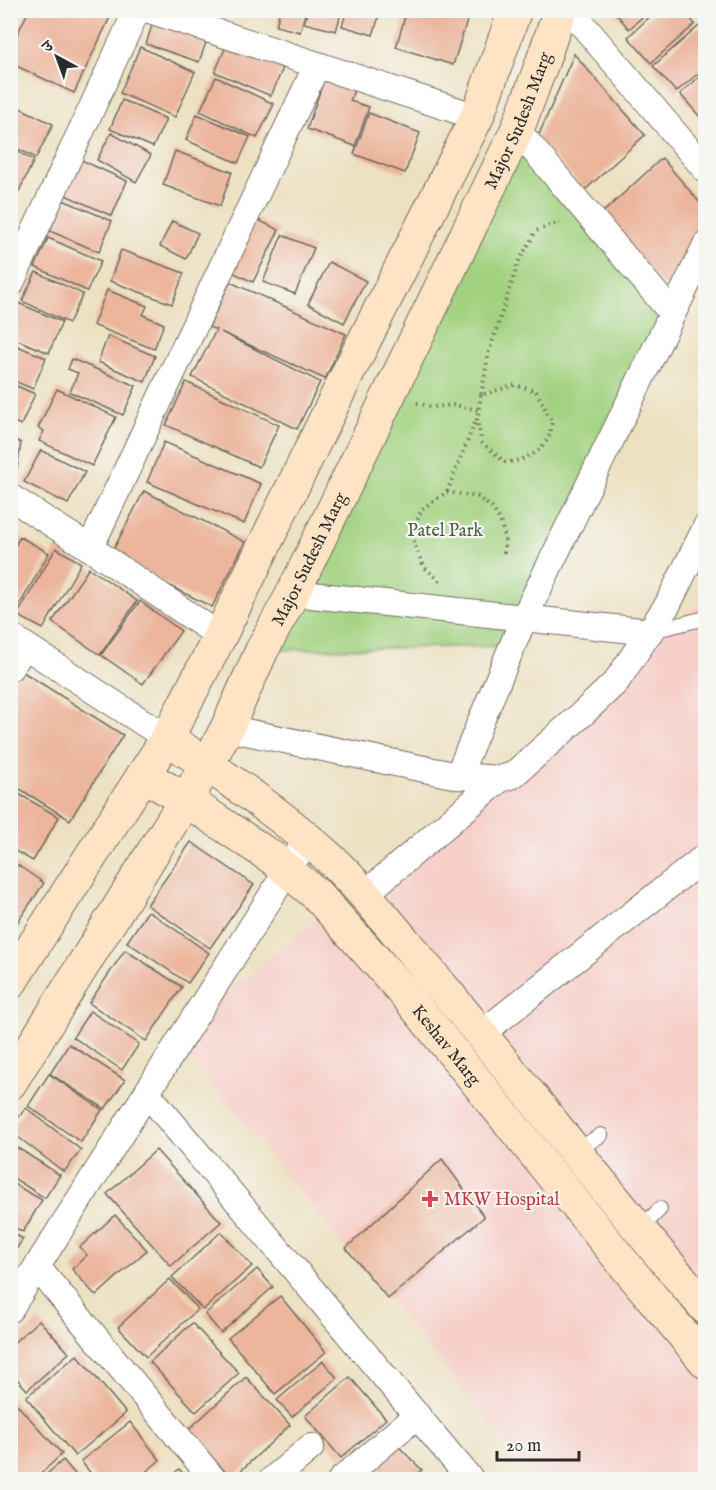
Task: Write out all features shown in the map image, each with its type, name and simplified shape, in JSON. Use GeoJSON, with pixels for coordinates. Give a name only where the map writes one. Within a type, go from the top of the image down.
{"type":"FeatureCollection","features":[{"type":"Feature","properties":{"kind":"street"},"geometry":{"type":"LineString","coordinates":[[10,285],[137,10]]}},
{"type":"Feature","properties":{"kind":"street"},"geometry":{"type":"LineString","coordinates":[[149,10],[477,117]]}},
{"type":"Feature","properties":{"kind":"street"},"geometry":{"type":"LineString","coordinates":[[10,983],[166,738],[220,636],[348,373],[477,117],[515,10]]}},
{"type":"Feature","properties":{"kind":"street","name":"Major Sudesh Marg"},"geometry":{"type":"LineString","coordinates":[[10,1083],[186,800],[226,728],[517,130],[560,10]]}},
{"type":"Feature","properties":{"kind":"street"},"geometry":{"type":"LineString","coordinates":[[570,10],[705,170]]}},
{"type":"Feature","properties":{"kind":"street"},"geometry":{"type":"LineString","coordinates":[[90,548],[316,65]]}},
{"type":"Feature","properties":{"kind":"street"},"geometry":{"type":"LineString","coordinates":[[517,130],[672,313]]}},
{"type":"Feature","properties":{"kind":"street"},"geometry":{"type":"LineString","coordinates":[[458,776],[524,618],[705,244]]}},
{"type":"Feature","properties":{"kind":"street"},"geometry":{"type":"LineString","coordinates":[[10,497],[220,636]]}},
{"type":"Feature","properties":{"kind":"street"},"geometry":{"type":"LineString","coordinates":[[226,728],[458,776],[500,778],[513,775],[616,682],[668,604],[705,527]]}},
{"type":"Feature","properties":{"kind":"street"},"geometry":{"type":"LineString","coordinates":[[293,593],[650,632]]}},
{"type":"Feature","properties":{"kind":"street"},"geometry":{"type":"LineString","coordinates":[[10,668],[18,641],[166,738]]}},
{"type":"Feature","properties":{"kind":"street","name":"Keshav Marg"},"geometry":{"type":"LineString","coordinates":[[166,738],[252,795],[308,838],[364,894],[481,1034],[569,1155],[691,1306]]}},
{"type":"Feature","properties":{"kind":"street","name":"Keshav Marg"},"geometry":{"type":"LineString","coordinates":[[143,775],[186,800],[274,859],[318,895],[375,960],[569,1155],[650,1219],[691,1306],[705,1362]]}},
{"type":"Feature","properties":{"kind":"street"},"geometry":{"type":"LineString","coordinates":[[364,894],[500,778]]}},
{"type":"Feature","properties":{"kind":"street"},"geometry":{"type":"LineString","coordinates":[[10,1309],[308,838]]}},
{"type":"Feature","properties":{"kind":"street"},"geometry":{"type":"LineString","coordinates":[[481,1034],[705,856]]}},
{"type":"Feature","properties":{"kind":"street"},"geometry":{"type":"LineString","coordinates":[[147,1093],[471,1479]]}},
{"type":"Feature","properties":{"kind":"street"},"geometry":{"type":"LineString","coordinates":[[37,1267],[214,1479]]}},
{"type":"Feature","properties":{"kind":"street"},"geometry":{"type":"LineString","coordinates":[[341,1479],[417,1415]]}},
{"type":"Feature","properties":{"kind":"street"},"geometry":{"type":"LineString","coordinates":[[272,1479],[311,1447]]}},
{"type":"Feature","properties":{"kind":"lane"},"geometry":{"type":"LineString","coordinates":[[650,632],[705,618]]}},
{"type":"Feature","properties":{"kind":"path"},"geometry":{"type":"LineString","coordinates":[[441,582],[424,567],[412,532],[422,509],[447,492],[477,420],[489,352],[518,263],[536,231],[586,211]]}},
{"type":"Feature","properties":{"kind":"path"},"geometry":{"type":"LineString","coordinates":[[477,420],[482,443],[505,462],[516,462],[543,446],[549,436],[552,422],[536,391],[515,385],[481,395]]}},
{"type":"Feature","properties":{"kind":"path"},"geometry":{"type":"LineString","coordinates":[[391,390],[423,405],[432,407],[455,405],[478,410]]}},
{"type":"Feature","properties":{"kind":"path"},"geometry":{"type":"LineString","coordinates":[[447,492],[478,497],[492,508],[500,520],[505,539],[504,553]]}},
{"type":"Feature","properties":{"kind":"shaded area"},"geometry":{"type":"Polygon","coordinates":[[[705,599],[705,1479],[536,1479],[173,1037],[705,599]]]}},
{"type":"Feature","properties":{"kind":"green space","name":"Patel Park"},"geometry":{"type":"Polygon","coordinates":[[[517,130],[672,313],[512,646],[262,650],[517,130]]]}},
{"type":"Feature","properties":{"kind":"building"},"geometry":{"type":"Polygon","coordinates":[[[29,10],[107,10],[112,13],[74,93],[10,63],[10,49],[29,10]]]}},
{"type":"Feature","properties":{"kind":"building"},"geometry":{"type":"Polygon","coordinates":[[[280,10],[306,10],[300,32],[276,26],[280,10]]]}},
{"type":"Feature","properties":{"kind":"building"},"geometry":{"type":"Polygon","coordinates":[[[308,10],[342,10],[336,31],[304,23],[308,10]]]}},
{"type":"Feature","properties":{"kind":"building"},"geometry":{"type":"Polygon","coordinates":[[[347,10],[381,10],[373,35],[342,26],[347,10]]]}},
{"type":"Feature","properties":{"kind":"building"},"geometry":{"type":"Polygon","coordinates":[[[407,10],[470,11],[453,65],[396,47],[407,10]]]}},
{"type":"Feature","properties":{"kind":"building"},"geometry":{"type":"Polygon","coordinates":[[[613,10],[650,10],[629,29],[613,10]]]}},
{"type":"Feature","properties":{"kind":"building"},"geometry":{"type":"Polygon","coordinates":[[[657,10],[683,10],[695,24],[651,63],[628,37],[657,10]]]}},
{"type":"Feature","properties":{"kind":"building"},"geometry":{"type":"Polygon","coordinates":[[[154,19],[208,37],[199,62],[146,44],[154,19]]]}},
{"type":"Feature","properties":{"kind":"building"},"geometry":{"type":"Polygon","coordinates":[[[699,26],[706,33],[706,67],[676,92],[653,66],[699,26]]]}},
{"type":"Feature","properties":{"kind":"building"},"geometry":{"type":"Polygon","coordinates":[[[227,44],[283,68],[271,96],[215,72],[227,44]]]}},
{"type":"Feature","properties":{"kind":"building"},"geometry":{"type":"Polygon","coordinates":[[[140,47],[195,72],[175,117],[120,93],[140,47]]]}},
{"type":"Feature","properties":{"kind":"building"},"geometry":{"type":"Polygon","coordinates":[[[574,54],[645,135],[585,190],[537,139],[574,54]]]}},
{"type":"Feature","properties":{"kind":"building"},"geometry":{"type":"Polygon","coordinates":[[[706,71],[706,114],[701,118],[680,94],[706,71]]]}},
{"type":"Feature","properties":{"kind":"building"},"geometry":{"type":"Polygon","coordinates":[[[216,77],[274,104],[257,138],[200,111],[216,77]]]}},
{"type":"Feature","properties":{"kind":"building"},"geometry":{"type":"Polygon","coordinates":[[[324,80],[354,90],[350,101],[369,107],[355,146],[307,129],[324,80]]]}},
{"type":"Feature","properties":{"kind":"building"},"geometry":{"type":"Polygon","coordinates":[[[122,100],[166,119],[153,147],[110,129],[122,100]]]}},
{"type":"Feature","properties":{"kind":"building"},"geometry":{"type":"Polygon","coordinates":[[[10,103],[53,124],[36,158],[10,145],[10,103]]]}},
{"type":"Feature","properties":{"kind":"building"},"geometry":{"type":"Polygon","coordinates":[[[369,113],[420,133],[405,173],[354,154],[369,113]]]}},
{"type":"Feature","properties":{"kind":"building"},"geometry":{"type":"Polygon","coordinates":[[[197,114],[250,137],[238,163],[186,140],[197,114]]]}},
{"type":"Feature","properties":{"kind":"building"},"geometry":{"type":"Polygon","coordinates":[[[111,133],[151,155],[136,182],[97,160],[111,133]]]}},
{"type":"Feature","properties":{"kind":"building"},"geometry":{"type":"Polygon","coordinates":[[[10,148],[34,160],[19,191],[10,187],[10,148]]]}},
{"type":"Feature","properties":{"kind":"building"},"geometry":{"type":"Polygon","coordinates":[[[175,151],[232,172],[220,206],[163,185],[175,151]]]}},
{"type":"Feature","properties":{"kind":"building"},"geometry":{"type":"Polygon","coordinates":[[[662,158],[706,210],[706,224],[671,293],[599,216],[662,158]]]}},
{"type":"Feature","properties":{"kind":"building"},"geometry":{"type":"Polygon","coordinates":[[[79,159],[127,181],[112,216],[63,194],[79,159]]]}},
{"type":"Feature","properties":{"kind":"building"},"geometry":{"type":"Polygon","coordinates":[[[63,200],[112,221],[99,252],[50,231],[63,200]]]}},
{"type":"Feature","properties":{"kind":"building"},"geometry":{"type":"Polygon","coordinates":[[[252,217],[279,230],[253,282],[226,269],[252,217]]]}},
{"type":"Feature","properties":{"kind":"building"},"geometry":{"type":"Polygon","coordinates":[[[172,221],[198,233],[186,259],[160,246],[172,221]]]}},
{"type":"Feature","properties":{"kind":"building"},"geometry":{"type":"Polygon","coordinates":[[[282,235],[314,248],[295,294],[263,282],[282,235]]]}},
{"type":"Feature","properties":{"kind":"building"},"geometry":{"type":"Polygon","coordinates":[[[48,238],[101,261],[87,291],[35,267],[48,238]]]}},
{"type":"Feature","properties":{"kind":"building"},"geometry":{"type":"Polygon","coordinates":[[[121,250],[184,273],[172,304],[110,281],[121,250]]]}},
{"type":"Feature","properties":{"kind":"building"},"geometry":{"type":"Polygon","coordinates":[[[329,262],[366,281],[344,323],[308,304],[329,262]]]}},
{"type":"Feature","properties":{"kind":"building"},"geometry":{"type":"Polygon","coordinates":[[[36,272],[83,294],[69,323],[22,301],[36,272]]]}},
{"type":"Feature","properties":{"kind":"building"},"geometry":{"type":"Polygon","coordinates":[[[230,282],[346,334],[325,379],[221,332],[320,382],[297,429],[192,377],[216,330],[209,327],[230,282]]]}},
{"type":"Feature","properties":{"kind":"building"},"geometry":{"type":"Polygon","coordinates":[[[107,290],[147,306],[143,315],[164,324],[154,349],[93,325],[107,290]]]}},
{"type":"Feature","properties":{"kind":"building"},"geometry":{"type":"Polygon","coordinates":[[[16,302],[62,322],[49,353],[10,337],[10,315],[16,302]]]}},
{"type":"Feature","properties":{"kind":"building"},"geometry":{"type":"Polygon","coordinates":[[[108,336],[155,356],[145,382],[98,362],[108,336]]]}},
{"type":"Feature","properties":{"kind":"building"},"geometry":{"type":"Polygon","coordinates":[[[10,343],[46,358],[33,389],[10,379],[10,343]]]}},
{"type":"Feature","properties":{"kind":"building"},"geometry":{"type":"Polygon","coordinates":[[[72,359],[136,386],[123,415],[70,392],[78,373],[68,369],[72,359]]]}},
{"type":"Feature","properties":{"kind":"building"},"geometry":{"type":"Polygon","coordinates":[[[186,382],[279,425],[259,467],[166,425],[186,382]]]}},
{"type":"Feature","properties":{"kind":"building"},"geometry":{"type":"Polygon","coordinates":[[[10,383],[35,394],[21,425],[10,420],[10,383]]]}},
{"type":"Feature","properties":{"kind":"building"},"geometry":{"type":"Polygon","coordinates":[[[57,389],[116,417],[92,466],[39,441],[44,431],[38,428],[57,389]]]}},
{"type":"Feature","properties":{"kind":"building"},"geometry":{"type":"Polygon","coordinates":[[[10,437],[21,443],[15,482],[10,479],[10,437]]]}},
{"type":"Feature","properties":{"kind":"building"},"geometry":{"type":"Polygon","coordinates":[[[164,442],[261,484],[244,524],[147,482],[164,442]]]}},
{"type":"Feature","properties":{"kind":"building"},"geometry":{"type":"Polygon","coordinates":[[[41,450],[85,472],[68,504],[24,482],[41,450]]]}},
{"type":"Feature","properties":{"kind":"building"},"geometry":{"type":"Polygon","coordinates":[[[144,491],[245,542],[212,607],[110,556],[144,491]]]}},
{"type":"Feature","properties":{"kind":"building"},"geometry":{"type":"Polygon","coordinates":[[[20,537],[49,553],[20,604],[10,598],[10,554],[20,537]]]}},
{"type":"Feature","properties":{"kind":"building"},"geometry":{"type":"Polygon","coordinates":[[[56,548],[81,563],[43,629],[17,615],[56,548]]]}},
{"type":"Feature","properties":{"kind":"building"},"geometry":{"type":"Polygon","coordinates":[[[89,568],[137,601],[100,655],[52,622],[89,568]]]}},
{"type":"Feature","properties":{"kind":"building"},"geometry":{"type":"Polygon","coordinates":[[[140,601],[181,631],[143,684],[101,655],[140,601]]]}},
{"type":"Feature","properties":{"kind":"building"},"geometry":{"type":"Polygon","coordinates":[[[20,670],[123,735],[70,820],[10,783],[10,685],[20,670]]]}},
{"type":"Feature","properties":{"kind":"building"},"geometry":{"type":"Polygon","coordinates":[[[10,789],[59,817],[33,861],[10,848],[10,789]]]}},
{"type":"Feature","properties":{"kind":"building"},"geometry":{"type":"Polygon","coordinates":[[[191,842],[254,885],[210,948],[147,905],[191,842]]]}},
{"type":"Feature","properties":{"kind":"building"},"geometry":{"type":"Polygon","coordinates":[[[10,860],[44,883],[13,929],[10,928],[10,860]]]}},
{"type":"Feature","properties":{"kind":"building"},"geometry":{"type":"Polygon","coordinates":[[[148,911],[209,953],[188,983],[127,942],[148,911]]]}},
{"type":"Feature","properties":{"kind":"building"},"geometry":{"type":"Polygon","coordinates":[[[125,950],[182,987],[146,1041],[89,1003],[125,950]]]}},
{"type":"Feature","properties":{"kind":"building"},"geometry":{"type":"Polygon","coordinates":[[[90,1011],[139,1044],[122,1070],[73,1037],[90,1011]]]}},
{"type":"Feature","properties":{"kind":"building"},"geometry":{"type":"Polygon","coordinates":[[[69,1044],[125,1080],[105,1109],[50,1074],[69,1044]]]}},
{"type":"Feature","properties":{"kind":"building"},"geometry":{"type":"Polygon","coordinates":[[[49,1074],[102,1110],[81,1142],[28,1106],[49,1074]]]}},
{"type":"Feature","properties":{"kind":"building"},"geometry":{"type":"Polygon","coordinates":[[[26,1108],[81,1150],[64,1172],[10,1131],[26,1108]]]}},
{"type":"Feature","properties":{"kind":"building"},"geometry":{"type":"Polygon","coordinates":[[[10,1143],[60,1175],[45,1198],[10,1176],[10,1143]]]}},
{"type":"Feature","properties":{"kind":"building"},"geometry":{"type":"Polygon","coordinates":[[[156,1150],[221,1222],[171,1266],[107,1194],[156,1150]]]}},
{"type":"Feature","properties":{"kind":"building"},"geometry":{"type":"Polygon","coordinates":[[[442,1159],[484,1217],[388,1299],[346,1248],[442,1159]]]}},
{"type":"Feature","properties":{"kind":"building"},"geometry":{"type":"Polygon","coordinates":[[[10,1182],[42,1200],[23,1232],[10,1225],[10,1182]]]}},
{"type":"Feature","properties":{"kind":"building"},"geometry":{"type":"Polygon","coordinates":[[[115,1215],[147,1250],[96,1296],[72,1269],[87,1255],[80,1247],[115,1215]]]}},
{"type":"Feature","properties":{"kind":"building"},"geometry":{"type":"Polygon","coordinates":[[[10,1231],[23,1239],[10,1259],[10,1231]]]}},
{"type":"Feature","properties":{"kind":"building"},"geometry":{"type":"Polygon","coordinates":[[[221,1232],[252,1266],[203,1310],[172,1277],[221,1232]]]}},
{"type":"Feature","properties":{"kind":"building"},"geometry":{"type":"Polygon","coordinates":[[[257,1269],[273,1287],[221,1333],[205,1314],[257,1269]]]}},
{"type":"Feature","properties":{"kind":"building"},"geometry":{"type":"Polygon","coordinates":[[[170,1279],[198,1309],[146,1357],[118,1327],[170,1279]]]}},
{"type":"Feature","properties":{"kind":"building"},"geometry":{"type":"Polygon","coordinates":[[[280,1296],[326,1352],[275,1394],[228,1338],[280,1296]]]}},
{"type":"Feature","properties":{"kind":"building"},"geometry":{"type":"Polygon","coordinates":[[[39,1320],[69,1353],[27,1390],[10,1371],[10,1346],[39,1320]]]}},
{"type":"Feature","properties":{"kind":"building"},"geometry":{"type":"Polygon","coordinates":[[[192,1323],[239,1373],[196,1412],[150,1362],[192,1323]]]}},
{"type":"Feature","properties":{"kind":"building"},"geometry":{"type":"Polygon","coordinates":[[[77,1355],[126,1413],[75,1456],[26,1397],[77,1355]]]}},
{"type":"Feature","properties":{"kind":"building"},"geometry":{"type":"Polygon","coordinates":[[[323,1361],[337,1378],[292,1417],[277,1400],[323,1361]]]}},
{"type":"Feature","properties":{"kind":"building"},"geometry":{"type":"Polygon","coordinates":[[[246,1377],[290,1425],[232,1479],[187,1431],[246,1377]]]}},
{"type":"Feature","properties":{"kind":"building"},"geometry":{"type":"Polygon","coordinates":[[[350,1377],[386,1419],[341,1458],[305,1416],[350,1377]]]}},
{"type":"Feature","properties":{"kind":"building"},"geometry":{"type":"Polygon","coordinates":[[[10,1397],[62,1454],[34,1480],[10,1480],[10,1397]]]}},
{"type":"Feature","properties":{"kind":"building"},"geometry":{"type":"Polygon","coordinates":[[[130,1422],[160,1460],[136,1480],[96,1480],[81,1461],[130,1422]]]}},
{"type":"Feature","properties":{"kind":"building"},"geometry":{"type":"Polygon","coordinates":[[[394,1442],[422,1470],[411,1480],[357,1480],[394,1442]]]}},
{"type":"Feature","properties":{"kind":"building"},"geometry":{"type":"Polygon","coordinates":[[[63,1460],[80,1480],[40,1480],[63,1460]]]}},
{"type":"Feature","properties":{"kind":"building"},"geometry":{"type":"Polygon","coordinates":[[[179,1469],[189,1480],[167,1480],[179,1469]]]}},
{"type":"Feature","properties":{"kind":"place","name":"MKW Hospital"},"geometry":{"type":"Point","coordinates":[430,1199]}}]}
